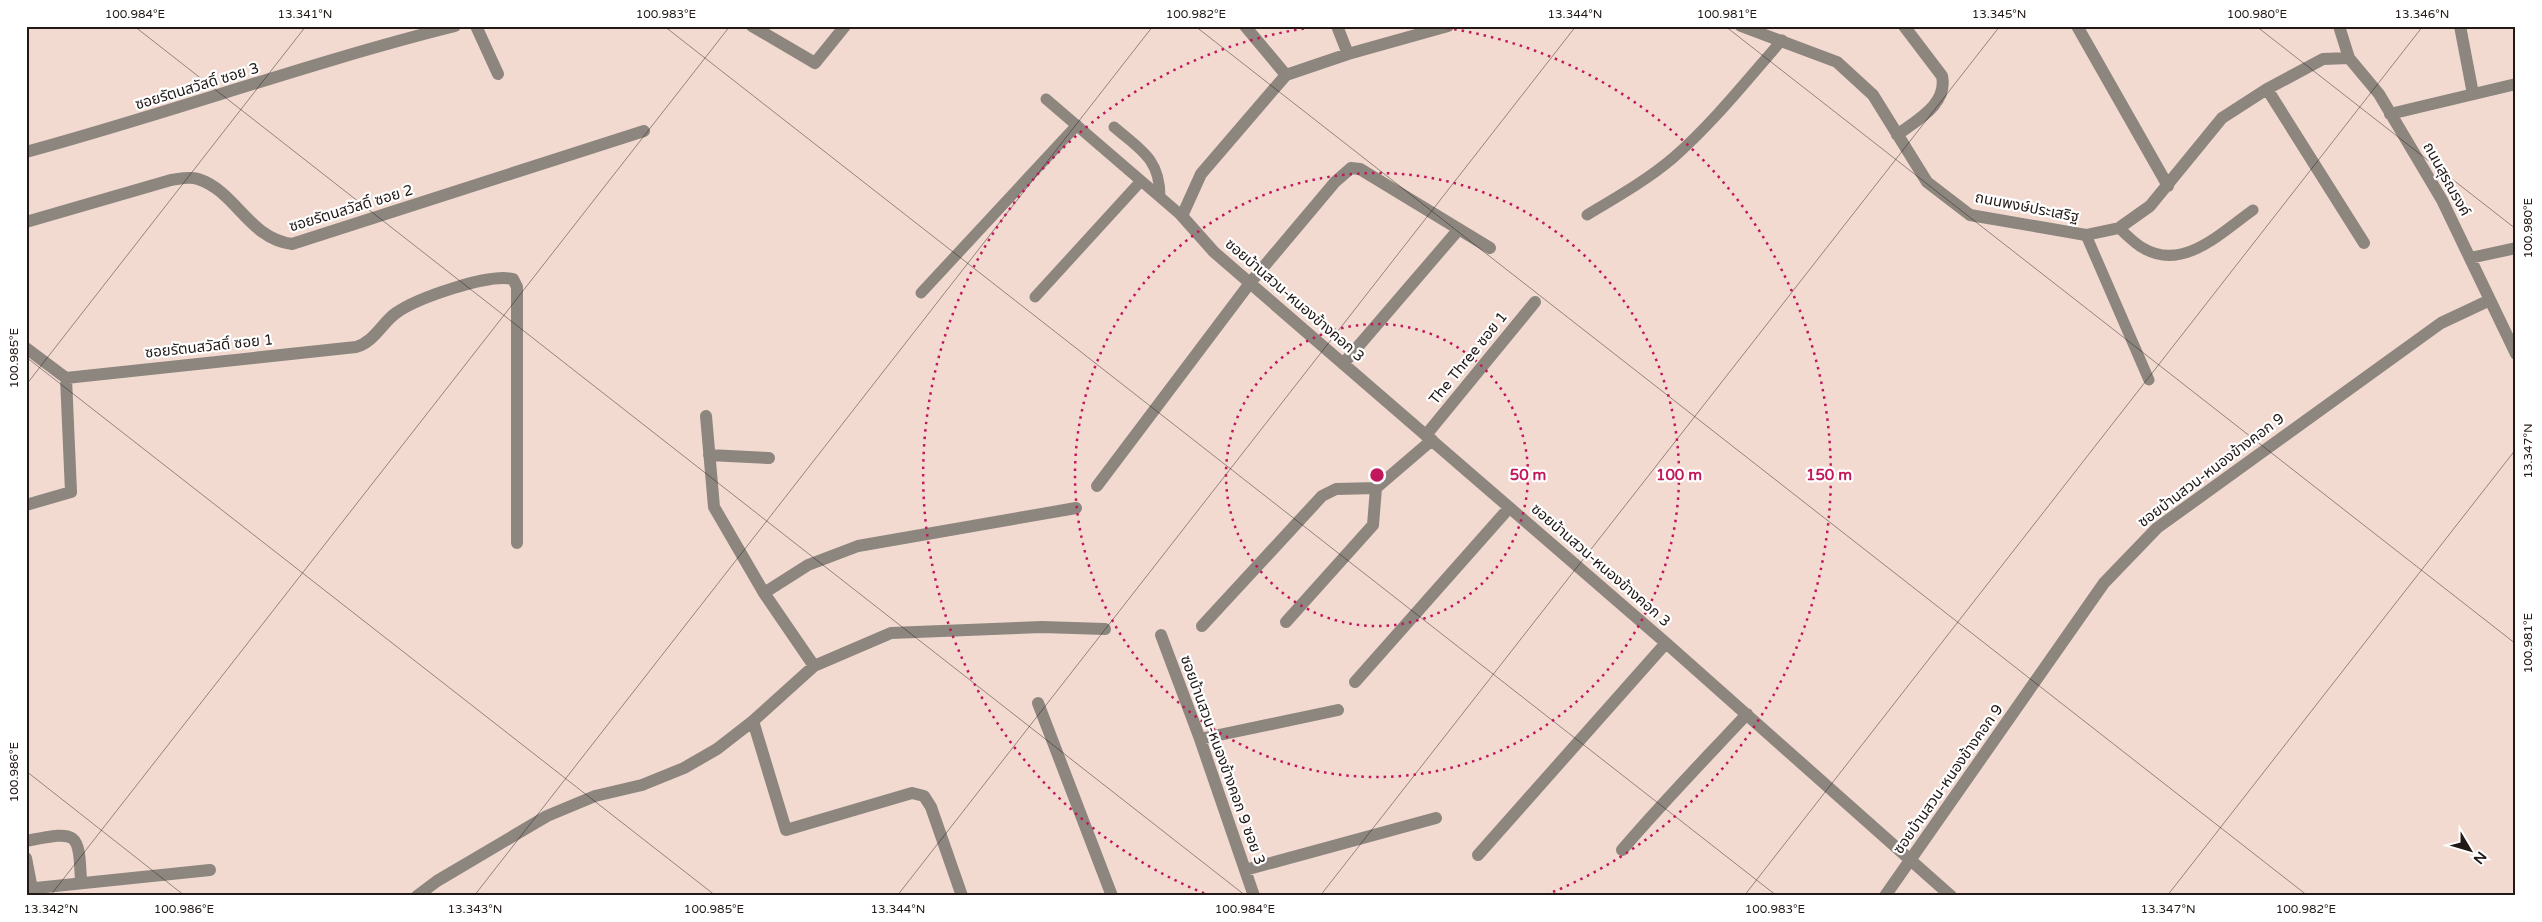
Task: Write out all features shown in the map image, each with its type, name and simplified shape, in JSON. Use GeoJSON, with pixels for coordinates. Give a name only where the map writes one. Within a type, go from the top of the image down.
{"type":"FeatureCollection","features":[{"type":"Feature","properties":{"kind":"street","name":"ซอยรัตนสวัสดิ์ ซอย 3"},"geometry":{"type":"LineString","coordinates":[[26,152],[180,108],[376,46],[455,26]]}},
{"type":"Feature","properties":{"kind":"street"},"geometry":{"type":"LineString","coordinates":[[476,26],[498,74]]}},
{"type":"Feature","properties":{"kind":"street"},"geometry":{"type":"LineString","coordinates":[[752,26],[773,31],[815,63],[844,26]]}},
{"type":"Feature","properties":{"kind":"street"},"geometry":{"type":"LineString","coordinates":[[1245,26],[1286,75]]}},
{"type":"Feature","properties":{"kind":"street"},"geometry":{"type":"LineString","coordinates":[[1337,26],[1348,54]]}},
{"type":"Feature","properties":{"kind":"street"},"geometry":{"type":"LineString","coordinates":[[1182,216],[1201,174],[1286,75],[1348,54],[1448,26]]}},
{"type":"Feature","properties":{"kind":"street","name":"ถนนพงษ์ประเสริฐ"},"geometry":{"type":"LineString","coordinates":[[1741,26],[1837,62],[1872,95],[1927,182],[1970,215],[2086,236],[2119,228],[2150,206],[2222,118],[2267,89],[2323,59],[2350,58]]}},
{"type":"Feature","properties":{"kind":"street"},"geometry":{"type":"LineString","coordinates":[[1897,135],[1931,109],[1942,94],[1944,85],[1942,76],[1904,26]]}},
{"type":"Feature","properties":{"kind":"street"},"geometry":{"type":"LineString","coordinates":[[2078,26],[2168,186]]}},
{"type":"Feature","properties":{"kind":"street","name":"ถนนสุรณรงค์"},"geometry":{"type":"LineString","coordinates":[[2339,26],[2350,58],[2379,94],[2442,200],[2516,354]]}},
{"type":"Feature","properties":{"kind":"street"},"geometry":{"type":"LineString","coordinates":[[2460,26],[2473,94]]}},
{"type":"Feature","properties":{"kind":"street"},"geometry":{"type":"LineString","coordinates":[[2390,114],[2516,84]]}},
{"type":"Feature","properties":{"kind":"street"},"geometry":{"type":"LineString","coordinates":[[2267,89],[2364,243]]}},
{"type":"Feature","properties":{"kind":"street","name":"ซอยรัตนสวัสดิ์ ซอย 2"},"geometry":{"type":"LineString","coordinates":[[26,222],[171,180],[189,178],[206,182],[271,239],[292,244],[644,131]]}},
{"type":"Feature","properties":{"kind":"street"},"geometry":{"type":"LineString","coordinates":[[1097,486],[1250,284],[1335,182],[1351,168],[1360,170],[1490,248]]}},
{"type":"Feature","properties":{"kind":"street","name":"ซอยบ้านสวน-หนองข้างคอก 3"},"geometry":{"type":"LineString","coordinates":[[1182,216],[1214,252],[1250,284],[1666,643],[1952,896]]}},
{"type":"Feature","properties":{"kind":"street"},"geometry":{"type":"LineString","coordinates":[[1343,364],[1459,229]]}},
{"type":"Feature","properties":{"kind":"street"},"geometry":{"type":"LineString","coordinates":[[2470,258],[2516,248]]}},
{"type":"Feature","properties":{"kind":"street","name":"ซอยรัตนสวัสดิ์ ซอย 1"},"geometry":{"type":"LineString","coordinates":[[66,378],[356,347],[363,345],[394,314],[414,303],[480,280],[513,279],[517,286],[517,543]]}},
{"type":"Feature","properties":{"kind":"street","name":"ซอยบ้านสวน-หนองข้างคอก 9"},"geometry":{"type":"LineString","coordinates":[[1885,896],[2104,583],[2157,528],[2441,324],[2490,300]]}},
{"type":"Feature","properties":{"kind":"street","name":"The Three ซอย 1"},"geometry":{"type":"LineString","coordinates":[[1376,488],[1429,438],[1535,302]]}},
{"type":"Feature","properties":{"kind":"street"},"geometry":{"type":"LineString","coordinates":[[26,348],[66,378],[72,492],[26,505]]}},
{"type":"Feature","properties":{"kind":"street"},"geometry":{"type":"LineString","coordinates":[[706,416],[714,507],[764,593],[814,666]]}},
{"type":"Feature","properties":{"kind":"street"},"geometry":{"type":"LineString","coordinates":[[709,454],[769,458]]}},
{"type":"Feature","properties":{"kind":"street"},"geometry":{"type":"LineString","coordinates":[[1202,626],[1322,496],[1336,488],[1376,488],[1373,525],[1286,622]]}},
{"type":"Feature","properties":{"kind":"street"},"geometry":{"type":"LineString","coordinates":[[764,593],[808,565],[858,546],[1076,508]]}},
{"type":"Feature","properties":{"kind":"street"},"geometry":{"type":"LineString","coordinates":[[1355,682],[1509,508]]}},
{"type":"Feature","properties":{"kind":"street"},"geometry":{"type":"LineString","coordinates":[[417,896],[478,856],[547,816],[595,796],[642,785],[684,768],[717,749],[753,721],[814,666],[891,633],[1042,628],[1105,629]]}},
{"type":"Feature","properties":{"kind":"street","name":"ซอยบ้านสวน-หนองข้างคอก 9 ซอย 3"},"geometry":{"type":"LineString","coordinates":[[1161,635],[1200,739],[1254,896]]}},
{"type":"Feature","properties":{"kind":"street"},"geometry":{"type":"LineString","coordinates":[[1478,855],[1666,643]]}},
{"type":"Feature","properties":{"kind":"street"},"geometry":{"type":"LineString","coordinates":[[1038,703],[1112,896]]}},
{"type":"Feature","properties":{"kind":"street"},"geometry":{"type":"LineString","coordinates":[[1200,739],[1338,710]]}},
{"type":"Feature","properties":{"kind":"street"},"geometry":{"type":"LineString","coordinates":[[1622,850],[1663,802],[1693,773],[1747,714]]}},
{"type":"Feature","properties":{"kind":"street"},"geometry":{"type":"LineString","coordinates":[[753,721],[786,830],[912,792],[924,796],[931,807],[962,896]]}},
{"type":"Feature","properties":{"kind":"street"},"geometry":{"type":"LineString","coordinates":[[1245,870],[1436,818]]}},
{"type":"Feature","properties":{"kind":"street"},"geometry":{"type":"LineString","coordinates":[[26,841],[62,834],[75,840],[80,849],[81,883]]}},
{"type":"Feature","properties":{"kind":"street"},"geometry":{"type":"LineString","coordinates":[[26,858],[29,889],[210,870]]}},
{"type":"Feature","properties":{"kind":"lane"},"geometry":{"type":"LineString","coordinates":[[1587,215],[1639,184],[1674,157],[1706,125],[1782,40]]}},
{"type":"Feature","properties":{"kind":"lane"},"geometry":{"type":"LineString","coordinates":[[1046,99],[1182,216]]}},
{"type":"Feature","properties":{"kind":"lane"},"geometry":{"type":"LineString","coordinates":[[921,293],[1077,125]]}},
{"type":"Feature","properties":{"kind":"lane"},"geometry":{"type":"LineString","coordinates":[[1114,127],[1154,163],[1160,183],[1160,198]]}},
{"type":"Feature","properties":{"kind":"lane"},"geometry":{"type":"LineString","coordinates":[[1035,297],[1141,181]]}},
{"type":"Feature","properties":{"kind":"lane"},"geometry":{"type":"LineString","coordinates":[[2119,228],[2143,248],[2166,255],[2180,255],[2203,246],[2253,210]]}},
{"type":"Feature","properties":{"kind":"lane"},"geometry":{"type":"LineString","coordinates":[[2086,236],[2149,380]]}}]}
